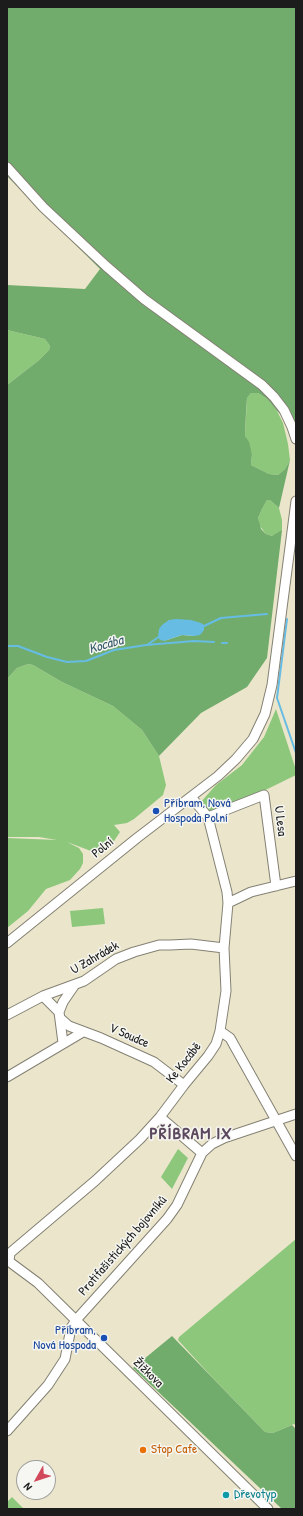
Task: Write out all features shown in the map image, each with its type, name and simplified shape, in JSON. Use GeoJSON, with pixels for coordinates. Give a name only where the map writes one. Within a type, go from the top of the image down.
{"type":"FeatureCollection","features":[{"type":"Feature","properties":{"kind":"street"},"geometry":{"type":"LineString","coordinates":[[7,167],[43,207],[144,299],[262,385],[284,410],[296,439]]}},
{"type":"Feature","properties":{"kind":"street","name":"Polní"},"geometry":{"type":"LineString","coordinates":[[7,943],[137,838],[218,776],[236,759],[253,739],[265,714],[272,685],[296,501]]}},
{"type":"Feature","properties":{"kind":"street","name":"U Lesa"},"geometry":{"type":"LineString","coordinates":[[208,817],[264,795],[276,886]]}},
{"type":"Feature","properties":{"kind":"street","name":"Ke Kocábě"},"geometry":{"type":"LineString","coordinates":[[8,1256],[140,1139],[160,1117],[216,1044],[220,1031],[226,991],[224,948],[228,903],[227,892],[208,817],[191,797]]}},
{"type":"Feature","properties":{"kind":"street"},"geometry":{"type":"LineString","coordinates":[[228,903],[252,892],[296,881]]}},
{"type":"Feature","properties":{"kind":"street","name":"U Zahrádek"},"geometry":{"type":"LineString","coordinates":[[7,1015],[43,996],[84,981],[116,958],[134,952],[152,947],[191,944],[224,948]]}},
{"type":"Feature","properties":{"kind":"street"},"geometry":{"type":"LineString","coordinates":[[63,1043],[59,1015],[66,997],[74,985]]}},
{"type":"Feature","properties":{"kind":"street","name":"V Soudce"},"geometry":{"type":"LineString","coordinates":[[43,996],[69,1026],[101,1038],[154,1062],[184,1085]]}},
{"type":"Feature","properties":{"kind":"street"},"geometry":{"type":"LineString","coordinates":[[220,1031],[230,1038],[296,1156]]}},
{"type":"Feature","properties":{"kind":"street"},"geometry":{"type":"LineString","coordinates":[[7,1077],[83,1032]]}},
{"type":"Feature","properties":{"kind":"street","name":"Protifašistických bojovníků"},"geometry":{"type":"LineString","coordinates":[[76,1320],[167,1219],[176,1205],[202,1153],[212,1144],[224,1138],[296,1114]]}},
{"type":"Feature","properties":{"kind":"street"},"geometry":{"type":"LineString","coordinates":[[160,1117],[202,1153]]}},
{"type":"Feature","properties":{"kind":"street","name":"Žižkova"},"geometry":{"type":"LineString","coordinates":[[8,1256],[38,1283],[268,1509]]}},
{"type":"Feature","properties":{"kind":"street"},"geometry":{"type":"LineString","coordinates":[[7,1431],[48,1385],[65,1359],[71,1328],[76,1320]]}},
{"type":"Feature","properties":{"kind":"green space"},"geometry":{"type":"Polygon","coordinates":[[[7,7],[296,7],[296,428],[277,411],[267,399],[258,393],[251,393],[247,398],[246,413],[245,436],[249,442],[252,454],[251,465],[269,474],[278,475],[285,469],[290,460],[279,508],[270,500],[267,500],[258,518],[261,529],[266,534],[272,536],[282,530],[267,658],[247,687],[201,713],[159,756],[142,730],[113,706],[62,682],[33,665],[28,664],[17,668],[7,679],[7,385],[38,361],[49,350],[50,346],[45,339],[7,330],[7,285],[85,289],[100,269],[7,176],[7,7]],[[200,623],[164,641],[182,635],[194,636],[200,623]]]}},
{"type":"Feature","properties":{"kind":"green space"},"geometry":{"type":"Polygon","coordinates":[[[7,330],[45,339],[50,346],[49,350],[38,361],[7,385],[7,330]]]}},
{"type":"Feature","properties":{"kind":"green space"},"geometry":{"type":"Polygon","coordinates":[[[251,393],[258,393],[267,399],[277,411],[283,423],[290,460],[285,469],[278,475],[269,474],[251,465],[252,454],[245,436],[247,398],[251,393]]]}},
{"type":"Feature","properties":{"kind":"green space"},"geometry":{"type":"Polygon","coordinates":[[[267,500],[270,500],[279,508],[282,520],[282,530],[278,535],[272,536],[266,534],[259,525],[258,518],[267,500]]]}},
{"type":"Feature","properties":{"kind":"green space"},"geometry":{"type":"Polygon","coordinates":[[[28,664],[33,665],[62,682],[113,706],[142,730],[159,756],[166,785],[163,795],[134,819],[127,823],[114,825],[120,832],[112,844],[99,854],[67,842],[79,848],[83,854],[83,863],[80,869],[70,880],[46,889],[28,911],[7,928],[7,838],[57,840],[39,837],[7,837],[7,679],[17,668],[28,664]]]}},
{"type":"Feature","properties":{"kind":"green space"},"geometry":{"type":"Polygon","coordinates":[[[276,709],[296,770],[296,775],[239,803],[209,813],[200,803],[216,785],[242,765],[264,737],[276,709]]]}},
{"type":"Feature","properties":{"kind":"green space"},"geometry":{"type":"Polygon","coordinates":[[[103,908],[105,924],[72,927],[70,911],[103,908]]]}},
{"type":"Feature","properties":{"kind":"green space"},"geometry":{"type":"Polygon","coordinates":[[[178,1149],[188,1158],[172,1189],[161,1177],[178,1149]]]}},
{"type":"Feature","properties":{"kind":"green space"},"geometry":{"type":"Polygon","coordinates":[[[296,1239],[296,1426],[294,1424],[273,1433],[265,1432],[178,1340],[179,1337],[296,1239]]]}},
{"type":"Feature","properties":{"kind":"green space"},"geometry":{"type":"Polygon","coordinates":[[[172,1336],[265,1432],[273,1433],[292,1425],[296,1429],[296,1509],[282,1509],[133,1368],[172,1336]]]}},
{"type":"Feature","properties":{"kind":"green space"},"geometry":{"type":"Polygon","coordinates":[[[12,1497],[24,1509],[7,1509],[7,1502],[12,1497]]]}},
{"type":"Feature","properties":{"kind":"water"},"geometry":{"type":"Polygon","coordinates":[[[169,620],[191,620],[201,623],[204,625],[204,630],[200,635],[182,635],[164,641],[160,640],[158,637],[159,629],[162,625],[169,620]]]}},
{"type":"Feature","properties":{"kind":"waterway"},"geometry":{"type":"LineString","coordinates":[[202,627],[221,618],[267,614]]}},
{"type":"Feature","properties":{"kind":"waterway"},"geometry":{"type":"LineString","coordinates":[[287,619],[277,698],[296,753]]}},
{"type":"Feature","properties":{"kind":"waterway","name":"Kocába"},"geometry":{"type":"LineString","coordinates":[[147,645],[160,636]]}},
{"type":"Feature","properties":{"kind":"waterway","name":"Kocába"},"geometry":{"type":"LineString","coordinates":[[7,646],[18,646],[47,657],[67,662],[86,661],[114,650],[146,645],[194,641],[214,642]]}},
{"type":"Feature","properties":{"kind":"waterway","name":"Kocába"},"geometry":{"type":"LineString","coordinates":[[222,643],[227,643]]}},
{"type":"Feature","properties":{"kind":"place","name":"Příbram, Nová Hospoda Polní"},"geometry":{"type":"Point","coordinates":[156,811]}},
{"type":"Feature","properties":{"kind":"place","name":"Příbram, Nová Hospoda"},"geometry":{"type":"Point","coordinates":[104,1338]}},
{"type":"Feature","properties":{"kind":"place","name":"Stop Cafe"},"geometry":{"type":"Point","coordinates":[143,1450]}},
{"type":"Feature","properties":{"kind":"place","name":"Dřevotyp"},"geometry":{"type":"Point","coordinates":[226,1495]}},
{"type":"Feature","properties":{"kind":"district","name":"PŘÍBRAM IX"},"geometry":{"type":"Point","coordinates":[191,1134]}}]}
